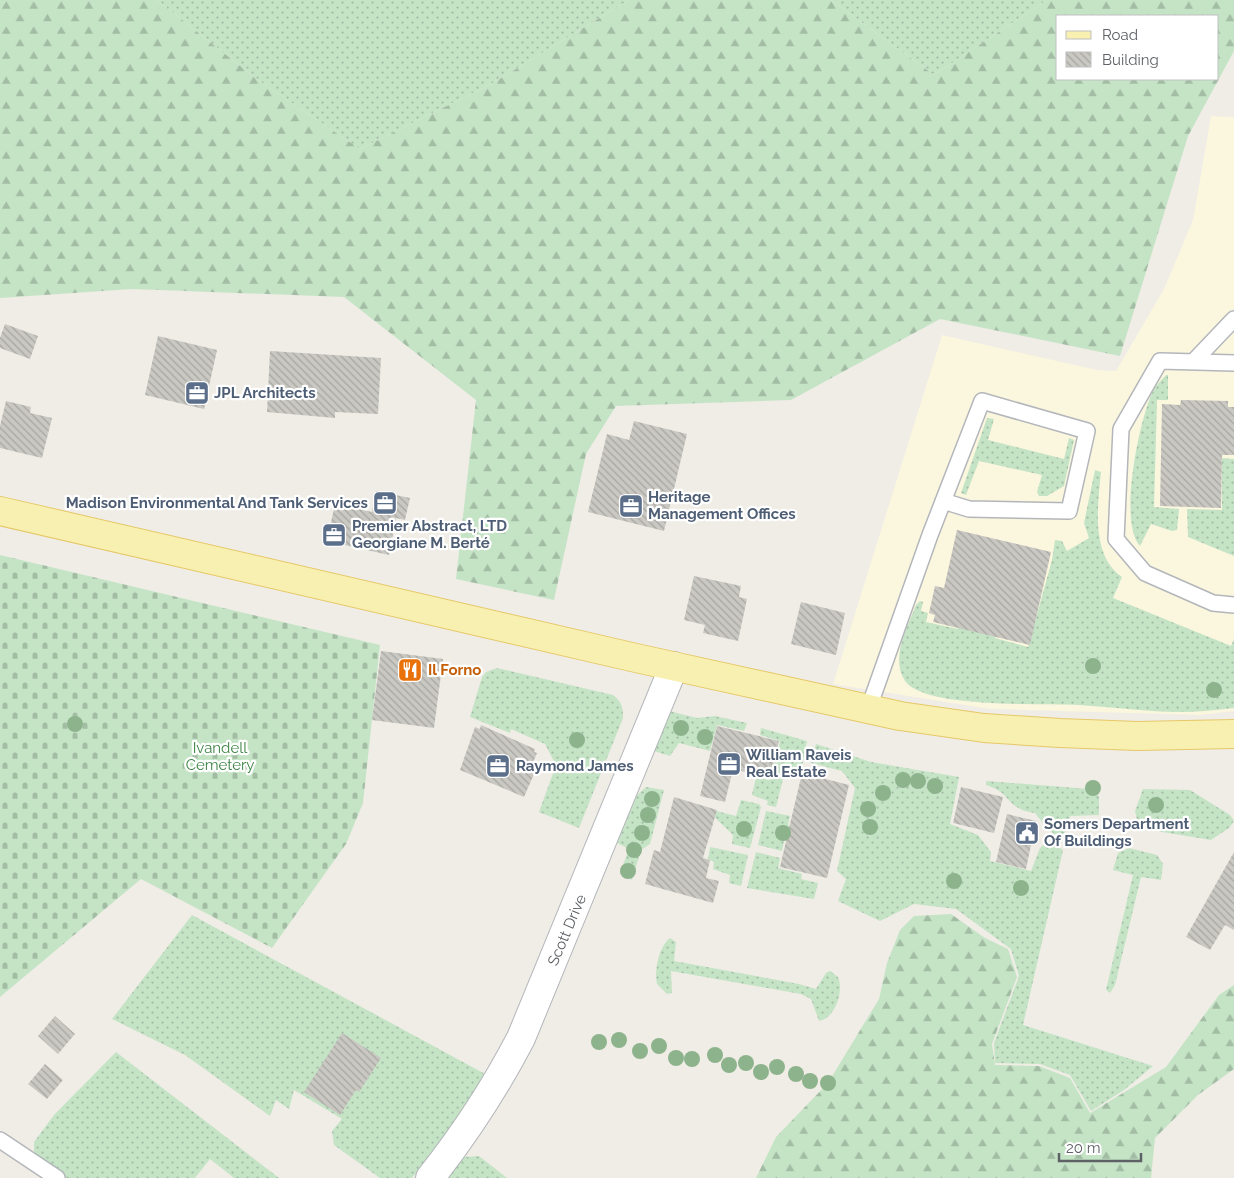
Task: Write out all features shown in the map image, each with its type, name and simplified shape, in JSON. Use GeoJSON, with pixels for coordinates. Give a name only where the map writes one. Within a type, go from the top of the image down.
{"type":"FeatureCollection","features":[{"type":"Feature","properties":{"kind":"main road"},"geometry":{"type":"LineString","coordinates":[[0,511],[868,710],[984,728],[1137,736],[1234,734]]}},
{"type":"Feature","properties":{"kind":"street","name":"Scott Drive"},"geometry":{"type":"LineString","coordinates":[[430,1178],[477,1115],[502,1076],[521,1038],[674,666]]}},
{"type":"Feature","properties":{"kind":"lane"},"geometry":{"type":"LineString","coordinates":[[1194,362],[1234,319]]}},
{"type":"Feature","properties":{"kind":"lane"},"geometry":{"type":"LineString","coordinates":[[1234,363],[1160,361],[1121,429],[1116,539],[1145,573],[1213,603],[1234,605]]}},
{"type":"Feature","properties":{"kind":"lane"},"geometry":{"type":"LineString","coordinates":[[868,710],[943,501],[982,401],[1087,431],[1068,511],[969,509],[943,501]]}},
{"type":"Feature","properties":{"kind":"lane"},"geometry":{"type":"LineString","coordinates":[[0,1140],[57,1178]]}},
{"type":"Feature","properties":{"kind":"shaded area"},"geometry":{"type":"Polygon","coordinates":[[[1211,116],[1234,117],[1234,711],[1200,715],[990,709],[833,684],[942,335],[1097,370],[1116,371],[1164,289],[1193,220],[1211,116]]]}},
{"type":"Feature","properties":{"kind":"green space"},"geometry":{"type":"Polygon","coordinates":[[[0,0],[157,0],[258,80],[360,149],[493,83],[629,0],[831,0],[934,75],[1047,0],[1234,0],[1234,51],[1219,79],[1219,15],[1056,15],[1056,80],[1218,80],[1188,136],[1120,356],[940,319],[791,400],[616,406],[586,454],[554,600],[456,579],[476,400],[344,297],[132,289],[0,298],[0,0]]]}},
{"type":"Feature","properties":{"kind":"green space"},"geometry":{"type":"Polygon","coordinates":[[[157,0],[629,0],[493,83],[360,149],[258,80],[157,0]]]}},
{"type":"Feature","properties":{"kind":"green space"},"geometry":{"type":"Polygon","coordinates":[[[831,0],[1047,0],[934,75],[831,0]]]}},
{"type":"Feature","properties":{"kind":"green space"},"geometry":{"type":"Polygon","coordinates":[[[1168,375],[1168,400],[1157,400],[1154,507],[1179,509],[1177,530],[1172,531],[1151,524],[1140,546],[1134,534],[1131,516],[1133,471],[1147,407],[1153,390],[1168,375]]]}},
{"type":"Feature","properties":{"kind":"green space"},"geometry":{"type":"Polygon","coordinates":[[[987,418],[994,419],[988,440],[1064,459],[1069,438],[1074,440],[1064,486],[1047,496],[1039,496],[1037,492],[1042,475],[979,461],[966,495],[961,493],[987,418]]]}},
{"type":"Feature","properties":{"kind":"green space"},"geometry":{"type":"Polygon","coordinates":[[[1222,458],[1234,459],[1234,556],[1188,537],[1187,509],[1222,510],[1222,458]]]}},
{"type":"Feature","properties":{"kind":"green space"},"geometry":{"type":"Polygon","coordinates":[[[1095,470],[1101,472],[1098,528],[1101,543],[1105,556],[1122,577],[1113,598],[1231,646],[1234,639],[1234,708],[1194,712],[1168,712],[1079,705],[986,703],[936,696],[917,690],[905,681],[899,663],[900,653],[908,623],[916,605],[920,601],[923,602],[921,611],[928,613],[926,622],[958,629],[960,621],[996,630],[995,638],[1028,647],[1052,560],[1055,540],[1062,541],[1067,551],[1089,538],[1084,523],[1095,470]]]}},
{"type":"Feature","properties":{"kind":"green space","name":"Ivandell Cemetery"},"geometry":{"type":"Polygon","coordinates":[[[0,555],[380,645],[363,803],[346,844],[272,948],[141,879],[0,997],[0,555]]]}},
{"type":"Feature","properties":{"kind":"green space"},"geometry":{"type":"Polygon","coordinates":[[[497,668],[613,695],[620,702],[623,718],[579,828],[539,812],[556,765],[545,744],[511,729],[510,733],[470,717],[482,677],[486,672],[497,668]]]}},
{"type":"Feature","properties":{"kind":"green space"},"geometry":{"type":"Polygon","coordinates":[[[669,711],[697,718],[715,716],[747,723],[744,731],[717,725],[710,751],[679,743],[670,756],[654,751],[669,711]]]}},
{"type":"Feature","properties":{"kind":"green space"},"geometry":{"type":"Polygon","coordinates":[[[761,728],[807,741],[802,766],[783,779],[776,807],[767,805],[768,801],[752,795],[756,777],[770,780],[780,741],[760,735],[761,728]]]}},
{"type":"Feature","properties":{"kind":"green space"},"geometry":{"type":"Polygon","coordinates":[[[816,744],[871,762],[959,777],[950,824],[978,835],[991,852],[990,861],[1031,871],[1040,848],[1048,841],[1063,850],[1023,1025],[1153,1066],[1124,1090],[1091,1111],[1070,1075],[1040,1064],[995,1063],[994,1043],[1019,976],[1011,949],[956,909],[914,904],[880,921],[838,901],[846,879],[837,871],[855,788],[842,771],[811,763],[816,744]]]}},
{"type":"Feature","properties":{"kind":"green space"},"geometry":{"type":"Polygon","coordinates":[[[986,781],[1089,789],[1099,796],[1099,815],[1070,816],[1063,841],[1048,829],[1035,813],[1018,808],[1001,792],[986,785],[986,781]]]}},
{"type":"Feature","properties":{"kind":"green space"},"geometry":{"type":"Polygon","coordinates":[[[646,787],[664,790],[650,844],[641,850],[632,880],[620,873],[629,849],[617,843],[637,795],[646,787]]]}},
{"type":"Feature","properties":{"kind":"green space"},"geometry":{"type":"Polygon","coordinates":[[[1143,789],[1190,790],[1230,815],[1234,821],[1229,828],[1211,840],[1150,830],[1138,824],[1135,811],[1143,789]]]}},
{"type":"Feature","properties":{"kind":"green space"},"geometry":{"type":"Polygon","coordinates":[[[741,800],[759,804],[761,807],[750,848],[732,844],[733,835],[708,811],[709,809],[736,816],[741,800]]]}},
{"type":"Feature","properties":{"kind":"green space"},"geometry":{"type":"Polygon","coordinates":[[[766,811],[790,816],[788,825],[792,827],[788,841],[784,841],[782,851],[758,845],[766,811]]]}},
{"type":"Feature","properties":{"kind":"green space"},"geometry":{"type":"Polygon","coordinates":[[[710,847],[748,855],[741,886],[729,883],[730,875],[713,869],[714,862],[708,859],[710,847]]]}},
{"type":"Feature","properties":{"kind":"green space"},"geometry":{"type":"Polygon","coordinates":[[[1129,848],[1157,855],[1163,864],[1161,880],[1141,877],[1115,985],[1110,993],[1106,990],[1133,875],[1113,870],[1118,853],[1129,848]]]}},
{"type":"Feature","properties":{"kind":"green space"},"geometry":{"type":"Polygon","coordinates":[[[756,852],[780,858],[778,868],[802,874],[801,879],[818,883],[814,899],[747,888],[756,852]]]}},
{"type":"Feature","properties":{"kind":"green space"},"geometry":{"type":"Polygon","coordinates":[[[951,914],[985,938],[1008,949],[1017,977],[992,1044],[995,1065],[1039,1066],[1070,1078],[1090,1113],[1166,1067],[1219,995],[1234,985],[1234,1069],[1198,1095],[1155,1138],[1151,1178],[756,1178],[776,1137],[828,1083],[879,999],[887,963],[900,930],[914,916],[951,914]]]}},
{"type":"Feature","properties":{"kind":"green space"},"geometry":{"type":"Polygon","coordinates":[[[192,915],[485,1074],[445,1137],[412,1178],[380,1178],[334,1145],[332,1131],[342,1119],[294,1090],[289,1109],[276,1100],[270,1116],[185,1055],[112,1019],[192,915]]]}},
{"type":"Feature","properties":{"kind":"green space"},"geometry":{"type":"Polygon","coordinates":[[[670,938],[676,942],[674,961],[799,984],[816,989],[826,973],[830,971],[838,977],[840,982],[837,1003],[830,1015],[819,1021],[811,999],[801,994],[671,971],[672,993],[667,994],[657,984],[656,972],[660,953],[670,938]]]}},
{"type":"Feature","properties":{"kind":"green space"},"geometry":{"type":"Polygon","coordinates":[[[116,1052],[279,1178],[234,1178],[210,1159],[195,1178],[65,1178],[34,1155],[34,1142],[54,1115],[116,1052]]]}},
{"type":"Feature","properties":{"kind":"green space"},"geometry":{"type":"Polygon","coordinates":[[[479,1156],[507,1178],[447,1178],[464,1157],[479,1156]]]}},
{"type":"Feature","properties":{"kind":"building"},"geometry":{"type":"Polygon","coordinates":[[[5,324],[38,336],[30,359],[0,348],[0,338],[5,324]]]}},
{"type":"Feature","properties":{"kind":"building"},"geometry":{"type":"Polygon","coordinates":[[[158,336],[217,350],[204,409],[145,395],[158,336]]]}},
{"type":"Feature","properties":{"kind":"building"},"geometry":{"type":"Polygon","coordinates":[[[270,351],[381,358],[378,414],[335,412],[335,418],[267,412],[270,351]]]}},
{"type":"Feature","properties":{"kind":"building"},"geometry":{"type":"Polygon","coordinates":[[[1181,400],[1228,401],[1228,407],[1234,407],[1234,455],[1222,455],[1221,508],[1160,506],[1162,404],[1180,405],[1181,400]]]}},
{"type":"Feature","properties":{"kind":"building"},"geometry":{"type":"Polygon","coordinates":[[[6,401],[31,407],[30,413],[52,418],[42,458],[0,448],[0,426],[6,401]]]}},
{"type":"Feature","properties":{"kind":"building"},"geometry":{"type":"Polygon","coordinates":[[[634,421],[687,434],[664,531],[588,512],[607,434],[629,440],[634,421]]]}},
{"type":"Feature","properties":{"kind":"building"},"geometry":{"type":"Polygon","coordinates":[[[376,491],[410,498],[405,520],[396,518],[389,555],[327,541],[335,504],[372,512],[376,491]]]}},
{"type":"Feature","properties":{"kind":"building"},"geometry":{"type":"Polygon","coordinates":[[[957,530],[1051,552],[1030,645],[933,622],[935,615],[929,613],[935,586],[944,588],[957,530]]]}},
{"type":"Feature","properties":{"kind":"building"},"geometry":{"type":"Polygon","coordinates":[[[694,576],[741,586],[739,597],[747,599],[738,641],[703,633],[705,625],[684,620],[694,576]]]}},
{"type":"Feature","properties":{"kind":"building"},"geometry":{"type":"Polygon","coordinates":[[[801,602],[845,613],[836,655],[791,644],[801,602]]]}},
{"type":"Feature","properties":{"kind":"building"},"geometry":{"type":"Polygon","coordinates":[[[381,651],[443,659],[434,728],[372,720],[381,651]]]}},
{"type":"Feature","properties":{"kind":"building"},"geometry":{"type":"Polygon","coordinates":[[[481,725],[535,749],[534,752],[537,753],[529,772],[534,774],[524,797],[460,770],[475,727],[480,729],[481,725]]]}},
{"type":"Feature","properties":{"kind":"building"},"geometry":{"type":"Polygon","coordinates":[[[717,726],[779,741],[770,778],[733,769],[725,802],[700,796],[717,726]]]}},
{"type":"Feature","properties":{"kind":"building"},"geometry":{"type":"Polygon","coordinates":[[[802,773],[849,785],[827,878],[780,867],[802,773]]]}},
{"type":"Feature","properties":{"kind":"building"},"geometry":{"type":"Polygon","coordinates":[[[961,787],[1003,797],[994,833],[953,823],[961,787]]]}},
{"type":"Feature","properties":{"kind":"building"},"geometry":{"type":"Polygon","coordinates":[[[674,797],[717,810],[703,858],[710,860],[706,878],[719,881],[713,903],[645,884],[654,850],[660,852],[674,797]]]}},
{"type":"Feature","properties":{"kind":"building"},"geometry":{"type":"Polygon","coordinates":[[[1007,814],[1036,821],[1026,869],[996,862],[1007,814]]]}},
{"type":"Feature","properties":{"kind":"building"},"geometry":{"type":"Polygon","coordinates":[[[1234,852],[1234,930],[1225,925],[1210,950],[1186,937],[1234,852]]]}},
{"type":"Feature","properties":{"kind":"building"},"geometry":{"type":"Polygon","coordinates":[[[55,1016],[75,1034],[58,1054],[38,1036],[55,1016]]]}},
{"type":"Feature","properties":{"kind":"building"},"geometry":{"type":"Polygon","coordinates":[[[342,1033],[381,1058],[359,1092],[356,1090],[340,1115],[304,1092],[342,1033]]]}},
{"type":"Feature","properties":{"kind":"building"},"geometry":{"type":"Polygon","coordinates":[[[45,1064],[63,1080],[47,1099],[28,1084],[45,1064]]]}},
{"type":"Feature","properties":{"kind":"place","name":"JPL Architects"},"geometry":{"type":"Point","coordinates":[197,393]}},
{"type":"Feature","properties":{"kind":"place","name":"Madison Environmental And Tank Services"},"geometry":{"type":"Point","coordinates":[385,503]}},
{"type":"Feature","properties":{"kind":"place","name":"Heritage Management Offices"},"geometry":{"type":"Point","coordinates":[631,506]}},
{"type":"Feature","properties":{"kind":"place","name":"Premier Abstract, LTD Georgiane M. Berté"},"geometry":{"type":"Point","coordinates":[334,535]}},
{"type":"Feature","properties":{"kind":"place","name":"Il Forno"},"geometry":{"type":"Point","coordinates":[410,670]}},
{"type":"Feature","properties":{"kind":"place","name":"William Raveis Real Estate"},"geometry":{"type":"Point","coordinates":[729,764]}},
{"type":"Feature","properties":{"kind":"place","name":"Raymond James"},"geometry":{"type":"Point","coordinates":[498,766]}},
{"type":"Feature","properties":{"kind":"place","name":"Somers Department Of Buildings"},"geometry":{"type":"Point","coordinates":[1027,833]}}]}
